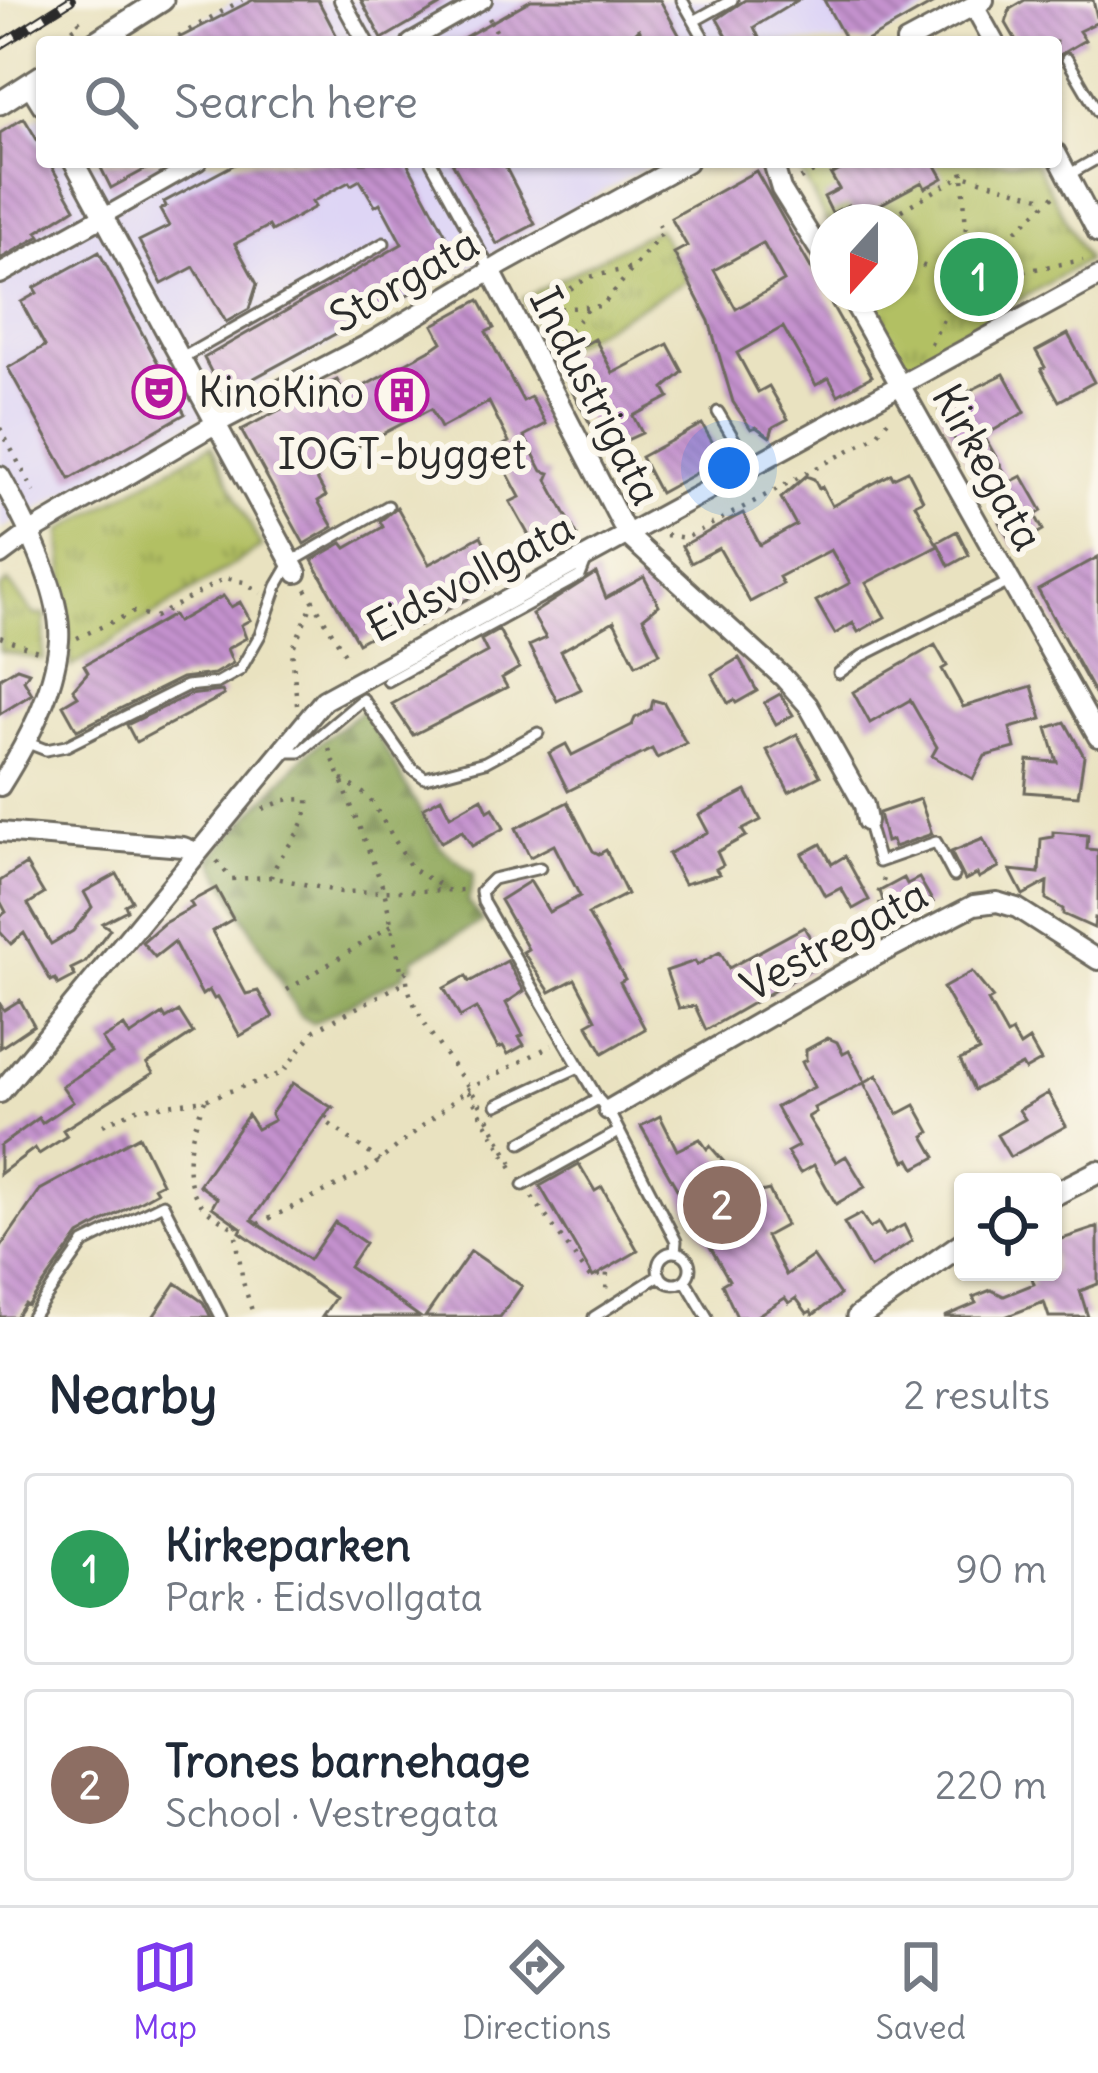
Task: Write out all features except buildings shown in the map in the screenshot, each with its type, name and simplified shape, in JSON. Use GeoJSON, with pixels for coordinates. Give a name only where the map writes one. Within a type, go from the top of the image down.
{"type":"FeatureCollection","features":[{"type":"Feature","properties":{"kind":"street"},"geometry":{"type":"LineString","coordinates":[[105,36],[162,0]]}},
{"type":"Feature","properties":{"kind":"street"},"geometry":{"type":"LineString","coordinates":[[342,0],[362,36]]}},
{"type":"Feature","properties":{"kind":"street"},"geometry":{"type":"LineString","coordinates":[[421,36],[482,1]]}},
{"type":"Feature","properties":{"kind":"street"},"geometry":{"type":"LineString","coordinates":[[916,36],[976,2],[991,36]]}},
{"type":"Feature","properties":{"kind":"street"},"geometry":{"type":"LineString","coordinates":[[0,103],[36,80]]}},
{"type":"Feature","properties":{"kind":"street"},"geometry":{"type":"LineString","coordinates":[[1062,164],[1098,232]]}},
{"type":"Feature","properties":{"kind":"street"},"geometry":{"type":"LineString","coordinates":[[77,168],[298,575]]}},
{"type":"Feature","properties":{"kind":"street"},"geometry":{"type":"LineString","coordinates":[[0,274],[189,168]]}},
{"type":"Feature","properties":{"kind":"street","name":"Storgata"},"geometry":{"type":"LineString","coordinates":[[0,555],[215,424],[365,346],[676,168]]}},
{"type":"Feature","properties":{"kind":"street"},"geometry":{"type":"LineString","coordinates":[[775,168],[781,189],[810,235]]}},
{"type":"Feature","properties":{"kind":"street","name":"Eidsvollgata"},"geometry":{"type":"LineString","coordinates":[[0,1094],[324,700],[751,468],[1094,268]]}},
{"type":"Feature","properties":{"kind":"street","name":"Industrigata"},"geometry":{"type":"LineString","coordinates":[[491,271],[628,536],[699,604],[753,647],[808,705],[864,805],[866,821]]}},
{"type":"Feature","properties":{"kind":"street","name":"Kirkegata"},"geometry":{"type":"LineString","coordinates":[[860,312],[1098,737]]}},
{"type":"Feature","properties":{"kind":"street"},"geometry":{"type":"LineString","coordinates":[[0,476],[31,532],[60,636],[28,743],[0,786]]}},
{"type":"Feature","properties":{"kind":"street"},"geometry":{"type":"LineString","coordinates":[[0,832],[203,852]]}},
{"type":"Feature","properties":{"kind":"street","name":"Vestregata"},"geometry":{"type":"LineString","coordinates":[[603,1105],[974,905],[997,902],[1016,908],[1098,960]]}},
{"type":"Feature","properties":{"kind":"street"},"geometry":{"type":"LineString","coordinates":[[1062,1190],[1098,1172]]}},
{"type":"Feature","properties":{"kind":"street"},"geometry":{"type":"LineString","coordinates":[[858,1317],[954,1249]]}},
{"type":"Feature","properties":{"kind":"lane"},"geometry":{"type":"LineString","coordinates":[[682,0],[703,36]]}},
{"type":"Feature","properties":{"kind":"lane"},"geometry":{"type":"LineString","coordinates":[[694,21],[732,0]]}},
{"type":"Feature","properties":{"kind":"lane"},"geometry":{"type":"LineString","coordinates":[[1067,59],[1098,112]]}},
{"type":"Feature","properties":{"kind":"lane"},"geometry":{"type":"LineString","coordinates":[[1071,180],[1098,158]]}},
{"type":"Feature","properties":{"kind":"lane","name":"Industrigata"},"geometry":{"type":"LineString","coordinates":[[434,168],[491,271]]}},
{"type":"Feature","properties":{"kind":"lane"},"geometry":{"type":"LineString","coordinates":[[180,359],[384,243]]}},
{"type":"Feature","properties":{"kind":"lane"},"geometry":{"type":"LineString","coordinates":[[718,412],[751,468]]}},
{"type":"Feature","properties":{"kind":"lane"},"geometry":{"type":"LineString","coordinates":[[28,743],[46,750],[66,746],[186,686],[217,683],[240,670],[260,635],[273,596],[388,506]]}},
{"type":"Feature","properties":{"kind":"lane"},"geometry":{"type":"LineString","coordinates":[[388,681],[580,576],[589,553]]}},
{"type":"Feature","properties":{"kind":"lane"},"geometry":{"type":"LineString","coordinates":[[839,673],[862,656],[1011,581]]}},
{"type":"Feature","properties":{"kind":"lane"},"geometry":{"type":"LineString","coordinates":[[278,752],[300,752],[363,699],[411,768],[425,778],[485,762],[538,733]]}},
{"type":"Feature","properties":{"kind":"lane"},"geometry":{"type":"LineString","coordinates":[[866,821],[878,862],[936,842],[954,876]]}},
{"type":"Feature","properties":{"kind":"lane"},"geometry":{"type":"LineString","coordinates":[[540,868],[493,879],[481,891],[483,902],[618,1132],[676,1240],[675,1252]]}},
{"type":"Feature","properties":{"kind":"lane"},"geometry":{"type":"LineString","coordinates":[[497,1106],[579,1067]]}},
{"type":"Feature","properties":{"kind":"lane"},"geometry":{"type":"LineString","coordinates":[[521,1143],[603,1105]]}},
{"type":"Feature","properties":{"kind":"lane"},"geometry":{"type":"LineString","coordinates":[[523,1185],[618,1132]]}},
{"type":"Feature","properties":{"kind":"lane"},"geometry":{"type":"LineString","coordinates":[[32,1317],[84,1243],[163,1204],[221,1317]]}},
{"type":"Feature","properties":{"kind":"lane"},"geometry":{"type":"LineString","coordinates":[[675,1252],[661,1259],[660,1275],[667,1282],[685,1280]]}},
{"type":"Feature","properties":{"kind":"lane"},"geometry":{"type":"LineString","coordinates":[[675,1252],[689,1262],[685,1280],[707,1317]]}},
{"type":"Feature","properties":{"kind":"lane"},"geometry":{"type":"LineString","coordinates":[[593,1317],[660,1275]]}},
{"type":"Feature","properties":{"kind":"path"},"geometry":{"type":"LineString","coordinates":[[179,36],[242,0]]}},
{"type":"Feature","properties":{"kind":"path"},"geometry":{"type":"LineString","coordinates":[[482,1],[499,36]]}},
{"type":"Feature","properties":{"kind":"path"},"geometry":{"type":"LineString","coordinates":[[62,36],[81,25],[78,20]]}},
{"type":"Feature","properties":{"kind":"path"},"geometry":{"type":"LineString","coordinates":[[781,189],[821,168]]}},
{"type":"Feature","properties":{"kind":"path"},"geometry":{"type":"LineString","coordinates":[[961,168],[967,185],[968,254]]}},
{"type":"Feature","properties":{"kind":"path"},"geometry":{"type":"LineString","coordinates":[[912,204],[963,175],[1047,199]]}},
{"type":"Feature","properties":{"kind":"path"},"geometry":{"type":"LineString","coordinates":[[981,263],[1071,180]]}},
{"type":"Feature","properties":{"kind":"path"},"geometry":{"type":"LineString","coordinates":[[524,310],[602,306],[662,232],[657,221]]}},
{"type":"Feature","properties":{"kind":"path"},"geometry":{"type":"LineString","coordinates":[[918,264],[931,269]]}},
{"type":"Feature","properties":{"kind":"path"},"geometry":{"type":"LineString","coordinates":[[537,310],[589,277],[632,268]]}},
{"type":"Feature","properties":{"kind":"path"},"geometry":{"type":"LineString","coordinates":[[988,278],[1094,268]]}},
{"type":"Feature","properties":{"kind":"path"},"geometry":{"type":"LineString","coordinates":[[540,365],[590,307]]}},
{"type":"Feature","properties":{"kind":"path"},"geometry":{"type":"LineString","coordinates":[[927,355],[947,311]]}},
{"type":"Feature","properties":{"kind":"path"},"geometry":{"type":"LineString","coordinates":[[628,536],[686,538],[876,436],[889,419]]}},
{"type":"Feature","properties":{"kind":"path"},"geometry":{"type":"LineString","coordinates":[[298,575],[351,665]]}},
{"type":"Feature","properties":{"kind":"path"},"geometry":{"type":"LineString","coordinates":[[91,633],[134,612],[155,617],[225,578],[273,596]]}},
{"type":"Feature","properties":{"kind":"path"},"geometry":{"type":"LineString","coordinates":[[294,694],[292,650],[313,602]]}},
{"type":"Feature","properties":{"kind":"path"},"geometry":{"type":"LineString","coordinates":[[0,637],[56,658]]}},
{"type":"Feature","properties":{"kind":"path"},"geometry":{"type":"LineString","coordinates":[[333,756],[384,890],[402,974],[407,971],[406,982],[517,1167],[523,1185],[590,1280],[607,1272],[605,1309]]}},
{"type":"Feature","properties":{"kind":"path"},"geometry":{"type":"LineString","coordinates":[[342,779],[369,797],[412,869],[446,888]]}},
{"type":"Feature","properties":{"kind":"path"},"geometry":{"type":"LineString","coordinates":[[256,811],[286,800],[308,799],[310,804],[308,815],[276,860],[271,877]]}},
{"type":"Feature","properties":{"kind":"path"},"geometry":{"type":"LineString","coordinates":[[203,852],[231,879],[271,877],[322,890],[481,891]]}},
{"type":"Feature","properties":{"kind":"path"},"geometry":{"type":"LineString","coordinates":[[878,862],[884,882],[878,894],[894,945]]}},
{"type":"Feature","properties":{"kind":"path"},"geometry":{"type":"LineString","coordinates":[[287,990],[392,925]]}},
{"type":"Feature","properties":{"kind":"path"},"geometry":{"type":"LineString","coordinates":[[103,1125],[137,1109],[205,1100],[282,1073],[315,1030],[406,982]]}},
{"type":"Feature","properties":{"kind":"path"},"geometry":{"type":"LineString","coordinates":[[258,1224],[380,1161],[467,1090],[564,1038]]}},
{"type":"Feature","properties":{"kind":"path"},"geometry":{"type":"LineString","coordinates":[[205,1100],[190,1134],[191,1172],[199,1203],[237,1227],[243,1282],[254,1317]]}},
{"type":"Feature","properties":{"kind":"path"},"geometry":{"type":"LineString","coordinates":[[334,1106],[324,1120],[380,1161]]}},
{"type":"Feature","properties":{"kind":"shaded area"},"geometry":{"type":"Polygon","coordinates":[[[236,0],[947,0],[882,36],[175,36],[236,0]]]}},
{"type":"Feature","properties":{"kind":"shaded area"},"geometry":{"type":"Polygon","coordinates":[[[36,119],[36,168],[644,168],[0,530],[0,142],[36,119]]]}},
{"type":"Feature","properties":{"kind":"green space"},"geometry":{"type":"Polygon","coordinates":[[[799,168],[1038,168],[1087,260],[901,369],[872,312],[918,312],[918,204],[817,204],[799,168]]]}},
{"type":"Feature","properties":{"kind":"green space"},"geometry":{"type":"Polygon","coordinates":[[[658,228],[687,281],[551,355],[523,299],[658,228]]]}},
{"type":"Feature","properties":{"kind":"green space"},"geometry":{"type":"Polygon","coordinates":[[[211,445],[261,547],[71,667],[61,531],[211,445]]]}},
{"type":"Feature","properties":{"kind":"green space"},"geometry":{"type":"Polygon","coordinates":[[[8,582],[34,615],[45,615],[43,660],[0,651],[0,589],[8,582]]]}},
{"type":"Feature","properties":{"kind":"green space"},"geometry":{"type":"Polygon","coordinates":[[[363,710],[441,848],[474,874],[468,902],[483,921],[413,959],[404,975],[313,1023],[299,1015],[211,858],[309,751],[363,710]]]}},
{"type":"Feature","properties":{"kind":"railway"},"geometry":{"type":"LineString","coordinates":[[0,45],[71,0]]}},
{"type":"Feature","properties":{"kind":"place","name":"Kirkeparken"},"geometry":{"type":"Point","coordinates":[979,277]}},
{"type":"Feature","properties":{"kind":"place","name":"KinoKino"},"geometry":{"type":"Point","coordinates":[159,392]}},
{"type":"Feature","properties":{"kind":"place","name":"IOGT-bygget"},"geometry":{"type":"Point","coordinates":[402,395]}},
{"type":"Feature","properties":{"kind":"place","name":"Trones barnehage"},"geometry":{"type":"Point","coordinates":[722,1205]}}]}
